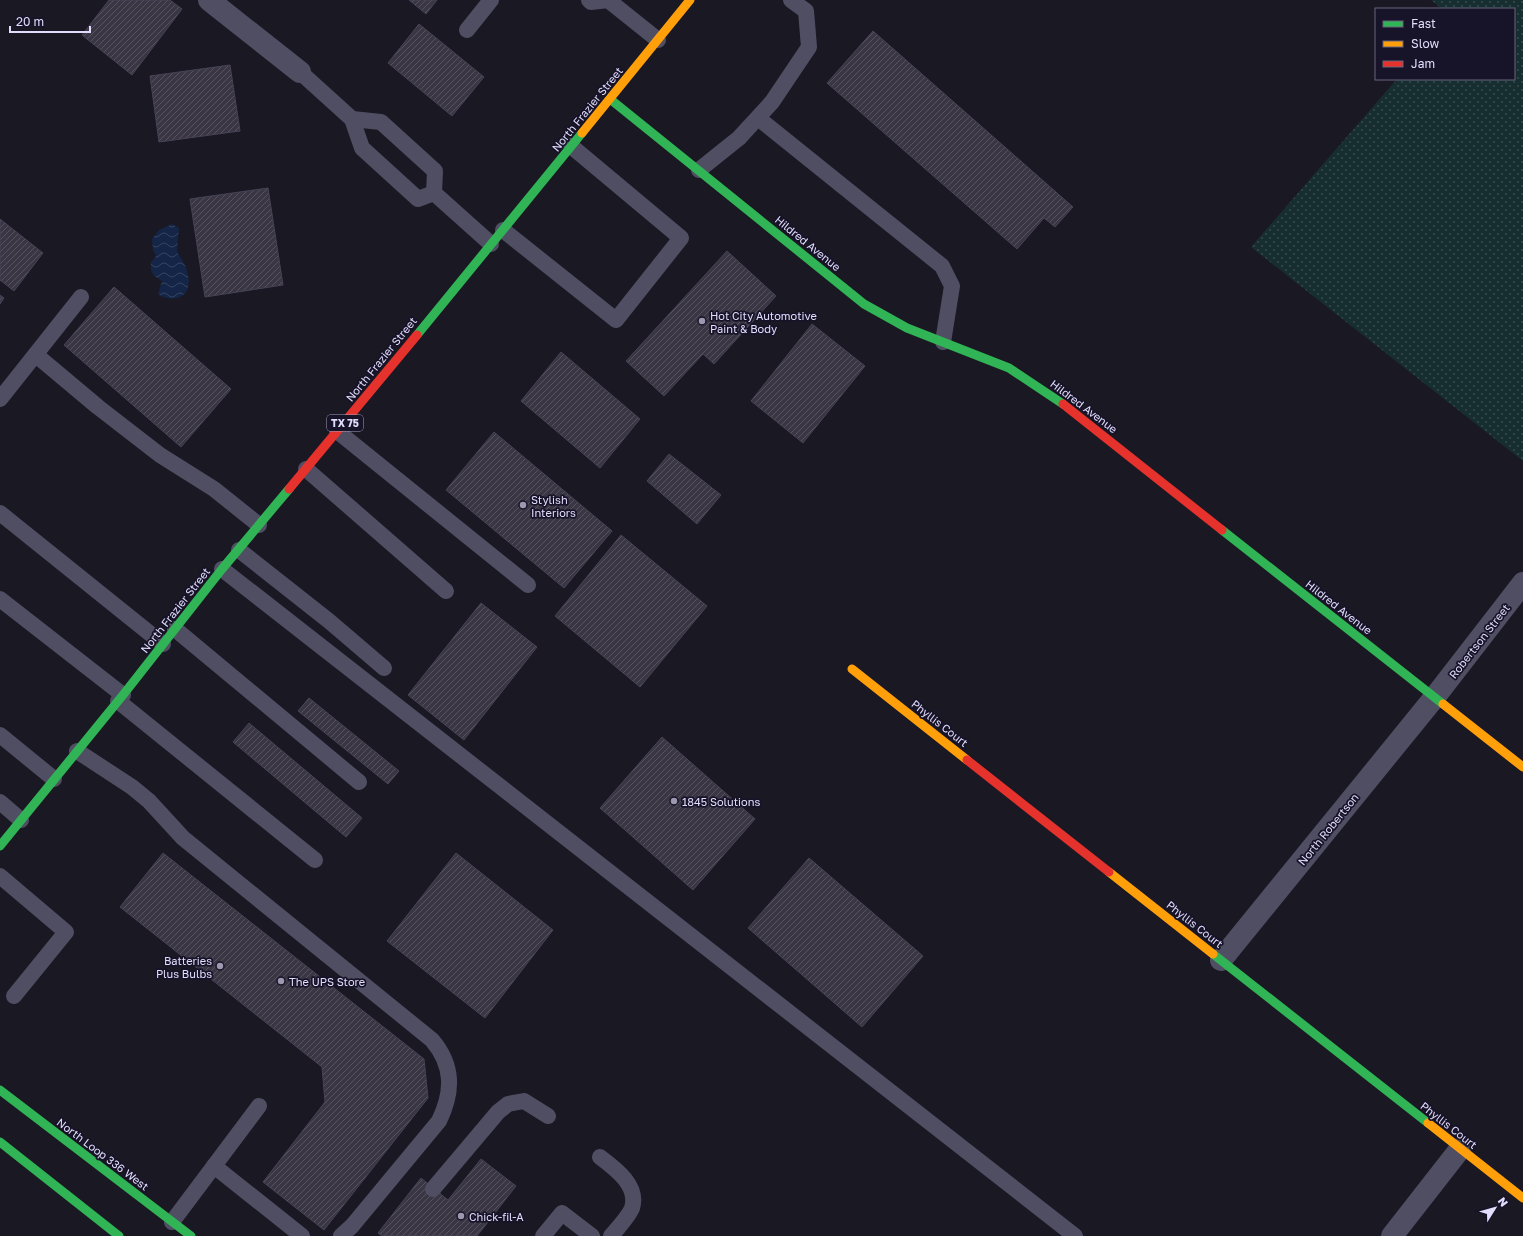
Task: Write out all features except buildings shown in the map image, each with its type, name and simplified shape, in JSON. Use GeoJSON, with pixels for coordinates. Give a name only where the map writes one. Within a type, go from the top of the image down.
{"type":"FeatureCollection","features":[{"type":"Feature","properties":{"kind":"street"},"geometry":{"type":"LineString","coordinates":[[209,0],[300,72]]}},
{"type":"Feature","properties":{"kind":"street","name":"North Frazier Street"},"geometry":{"type":"LineString","coordinates":[[0,846],[121,698],[222,569],[338,432],[690,0]]}},
{"type":"Feature","properties":{"kind":"street","name":"Hildred Avenue"},"geometry":{"type":"LineString","coordinates":[[610,99],[864,304],[907,328],[1009,368],[1057,399],[1523,767]]}},
{"type":"Feature","properties":{"kind":"street","name":"Robertson Street"},"geometry":{"type":"LineString","coordinates":[[1434,698],[1523,583]]}},
{"type":"Feature","properties":{"kind":"street","name":"Phyllis Court"},"geometry":{"type":"LineString","coordinates":[[852,669],[1523,1198]]}},
{"type":"Feature","properties":{"kind":"street","name":"North Robertson"},"geometry":{"type":"LineString","coordinates":[[1221,960],[1434,698]]}},
{"type":"Feature","properties":{"kind":"street","name":"North Loop 336 West"},"geometry":{"type":"LineString","coordinates":[[0,1090],[191,1236]]}},
{"type":"Feature","properties":{"kind":"street"},"geometry":{"type":"LineString","coordinates":[[0,1142],[119,1236]]}},
{"type":"Feature","properties":{"kind":"street"},"geometry":{"type":"LineString","coordinates":[[1392,1236],[1460,1149]]}},
{"type":"Feature","properties":{"kind":"lane"},"geometry":{"type":"LineString","coordinates":[[467,30],[491,0]]}},
{"type":"Feature","properties":{"kind":"lane"},"geometry":{"type":"LineString","coordinates":[[589,0],[592,2],[608,0],[658,40]]}},
{"type":"Feature","properties":{"kind":"lane"},"geometry":{"type":"LineString","coordinates":[[699,170],[739,138],[758,118],[772,102],[810,47],[806,11],[791,0]]}},
{"type":"Feature","properties":{"kind":"lane"},"geometry":{"type":"LineString","coordinates":[[300,72],[352,119],[362,148],[418,199],[434,193]]}},
{"type":"Feature","properties":{"kind":"lane"},"geometry":{"type":"LineString","coordinates":[[758,118],[942,266],[952,286],[943,342]]}},
{"type":"Feature","properties":{"kind":"lane"},"geometry":{"type":"LineString","coordinates":[[352,119],[381,122],[435,171],[434,193]]}},
{"type":"Feature","properties":{"kind":"lane"},"geometry":{"type":"LineString","coordinates":[[503,230],[616,320],[681,238],[572,146]]}},
{"type":"Feature","properties":{"kind":"lane"},"geometry":{"type":"LineString","coordinates":[[434,193],[491,244]]}},
{"type":"Feature","properties":{"kind":"lane"},"geometry":{"type":"LineString","coordinates":[[0,399],[81,297]]}},
{"type":"Feature","properties":{"kind":"lane"},"geometry":{"type":"LineString","coordinates":[[36,355],[160,454],[214,489],[259,525]]}},
{"type":"Feature","properties":{"kind":"lane"},"geometry":{"type":"LineString","coordinates":[[338,432],[528,585]]}},
{"type":"Feature","properties":{"kind":"lane"},"geometry":{"type":"LineString","coordinates":[[306,469],[446,591]]}},
{"type":"Feature","properties":{"kind":"lane"},"geometry":{"type":"LineString","coordinates":[[0,513],[163,644]]}},
{"type":"Feature","properties":{"kind":"lane"},"geometry":{"type":"LineString","coordinates":[[239,550],[329,621],[384,668]]}},
{"type":"Feature","properties":{"kind":"lane"},"geometry":{"type":"LineString","coordinates":[[222,569],[1075,1236]]}},
{"type":"Feature","properties":{"kind":"lane"},"geometry":{"type":"LineString","coordinates":[[0,599],[315,860]]}},
{"type":"Feature","properties":{"kind":"lane"},"geometry":{"type":"LineString","coordinates":[[176,629],[359,782]]}},
{"type":"Feature","properties":{"kind":"lane"},"geometry":{"type":"LineString","coordinates":[[0,735],[54,779]]}},
{"type":"Feature","properties":{"kind":"lane"},"geometry":{"type":"LineString","coordinates":[[78,751],[132,787],[149,801],[183,838],[432,1040],[445,1059],[448,1071],[449,1090],[446,1107],[439,1121],[352,1226],[341,1236]]}},
{"type":"Feature","properties":{"kind":"lane"},"geometry":{"type":"LineString","coordinates":[[0,802],[21,820]]}},
{"type":"Feature","properties":{"kind":"lane"},"geometry":{"type":"LineString","coordinates":[[0,876],[66,932],[14,996]]}},
{"type":"Feature","properties":{"kind":"lane"},"geometry":{"type":"LineString","coordinates":[[434,1189],[498,1112],[508,1104],[524,1101],[548,1116]]}},
{"type":"Feature","properties":{"kind":"lane"},"geometry":{"type":"LineString","coordinates":[[172,1222],[259,1106]]}},
{"type":"Feature","properties":{"kind":"lane"},"geometry":{"type":"LineString","coordinates":[[600,1157],[619,1171],[633,1192],[632,1209],[615,1231]]}},
{"type":"Feature","properties":{"kind":"lane"},"geometry":{"type":"LineString","coordinates":[[214,1166],[302,1236]]}},
{"type":"Feature","properties":{"kind":"lane"},"geometry":{"type":"LineString","coordinates":[[543,1236],[562,1213],[592,1236]]}},
{"type":"Feature","properties":{"kind":"green space"},"geometry":{"type":"Polygon","coordinates":[[[1431,0],[1523,0],[1523,461],[1251,247],[1396,80],[1515,80],[1515,8],[1441,8],[1431,0]]]}},
{"type":"Feature","properties":{"kind":"water"},"geometry":{"type":"Polygon","coordinates":[[[172,224],[179,228],[177,252],[186,268],[189,282],[186,292],[183,295],[171,299],[158,294],[162,281],[152,273],[151,262],[156,256],[153,250],[152,239],[159,230],[172,224]]]}},
{"type":"Feature","properties":{"kind":"traffic: fast"},"geometry":{"type":"LineString","coordinates":[[610,99],[864,304],[907,328],[1009,368],[1063,404]]}},
{"type":"Feature","properties":{"kind":"traffic: fast"},"geometry":{"type":"LineString","coordinates":[[417,335],[582,133]]}},
{"type":"Feature","properties":{"kind":"traffic: fast"},"geometry":{"type":"LineString","coordinates":[[0,846],[123,695],[222,569],[289,489]]}},
{"type":"Feature","properties":{"kind":"traffic: fast"},"geometry":{"type":"LineString","coordinates":[[1222,530],[1443,704]]}},
{"type":"Feature","properties":{"kind":"traffic: fast"},"geometry":{"type":"LineString","coordinates":[[1213,954],[1428,1123]]}},
{"type":"Feature","properties":{"kind":"traffic: fast"},"geometry":{"type":"LineString","coordinates":[[0,1090],[191,1236]]}},
{"type":"Feature","properties":{"kind":"traffic: fast"},"geometry":{"type":"LineString","coordinates":[[0,1142],[119,1236]]}},
{"type":"Feature","properties":{"kind":"traffic: slow"},"geometry":{"type":"LineString","coordinates":[[582,133],[690,0]]}},
{"type":"Feature","properties":{"kind":"traffic: slow"},"geometry":{"type":"LineString","coordinates":[[852,669],[967,760]]}},
{"type":"Feature","properties":{"kind":"traffic: slow"},"geometry":{"type":"LineString","coordinates":[[1443,704],[1523,767]]}},
{"type":"Feature","properties":{"kind":"traffic: slow"},"geometry":{"type":"LineString","coordinates":[[1109,872],[1213,954]]}},
{"type":"Feature","properties":{"kind":"traffic: slow"},"geometry":{"type":"LineString","coordinates":[[1428,1123],[1523,1198]]}},
{"type":"Feature","properties":{"kind":"traffic: jam"},"geometry":{"type":"LineString","coordinates":[[289,489],[417,335]]}},
{"type":"Feature","properties":{"kind":"traffic: jam"},"geometry":{"type":"LineString","coordinates":[[1063,404],[1222,530]]}},
{"type":"Feature","properties":{"kind":"traffic: jam"},"geometry":{"type":"LineString","coordinates":[[967,760],[1109,872]]}},
{"type":"Feature","properties":{"kind":"place","name":"Hot City Automotive Paint & Body"},"geometry":{"type":"Point","coordinates":[702,321]}},
{"type":"Feature","properties":{"kind":"place","name":"Stylish Interiors"},"geometry":{"type":"Point","coordinates":[523,505]}},
{"type":"Feature","properties":{"kind":"place","name":"1845 Solutions"},"geometry":{"type":"Point","coordinates":[674,801]}},
{"type":"Feature","properties":{"kind":"place","name":"Batteries Plus Bulbs"},"geometry":{"type":"Point","coordinates":[220,966]}},
{"type":"Feature","properties":{"kind":"place","name":"The UPS Store"},"geometry":{"type":"Point","coordinates":[281,981]}},
{"type":"Feature","properties":{"kind":"place","name":"Chick-fil-A"},"geometry":{"type":"Point","coordinates":[461,1216]}}]}
